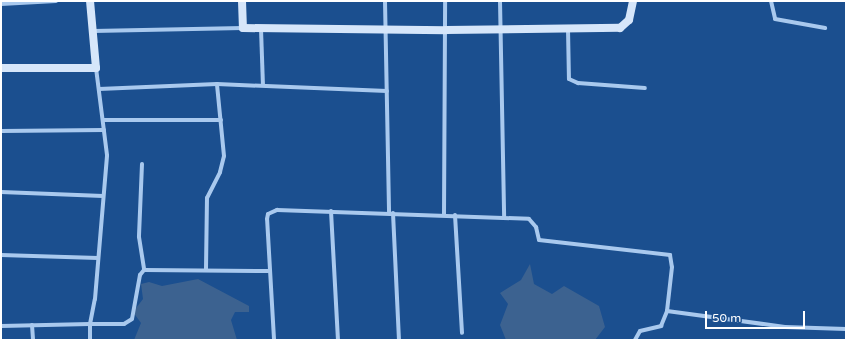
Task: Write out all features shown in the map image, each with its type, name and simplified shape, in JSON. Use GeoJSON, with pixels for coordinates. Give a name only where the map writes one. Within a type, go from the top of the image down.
{"type":"FeatureCollection","features":[{"type":"Feature","properties":{"kind":"street"},"geometry":{"type":"LineString","coordinates":[[1,4],[56,1]]}},
{"type":"Feature","properties":{"kind":"street"},"geometry":{"type":"LineString","coordinates":[[90,1],[96,68],[100,89],[107,155],[95,299],[90,324],[90,340]]}},
{"type":"Feature","properties":{"kind":"street"},"geometry":{"type":"LineString","coordinates":[[242,1],[243,28]]}},
{"type":"Feature","properties":{"kind":"street"},"geometry":{"type":"LineString","coordinates":[[385,1],[387,29],[387,91],[391,213],[399,340]]}},
{"type":"Feature","properties":{"kind":"street"},"geometry":{"type":"LineString","coordinates":[[444,215],[445,1]]}},
{"type":"Feature","properties":{"kind":"street"},"geometry":{"type":"LineString","coordinates":[[500,1],[504,217]]}},
{"type":"Feature","properties":{"kind":"street"},"geometry":{"type":"LineString","coordinates":[[93,31],[243,28],[446,30],[624,26],[629,20],[633,1]]}},
{"type":"Feature","properties":{"kind":"street"},"geometry":{"type":"LineString","coordinates":[[771,1],[775,19],[825,28]]}},
{"type":"Feature","properties":{"kind":"street"},"geometry":{"type":"LineString","coordinates":[[568,28],[569,79],[578,83],[645,88]]}},
{"type":"Feature","properties":{"kind":"street"},"geometry":{"type":"LineString","coordinates":[[261,29],[263,85]]}},
{"type":"Feature","properties":{"kind":"street"},"geometry":{"type":"LineString","coordinates":[[1,68],[96,68]]}},
{"type":"Feature","properties":{"kind":"street"},"geometry":{"type":"LineString","coordinates":[[100,89],[217,84],[387,91]]}},
{"type":"Feature","properties":{"kind":"street"},"geometry":{"type":"LineString","coordinates":[[206,269],[207,198],[223,164],[221,120],[217,84]]}},
{"type":"Feature","properties":{"kind":"street"},"geometry":{"type":"LineString","coordinates":[[103,120],[221,120]]}},
{"type":"Feature","properties":{"kind":"street"},"geometry":{"type":"LineString","coordinates":[[1,131],[104,130]]}},
{"type":"Feature","properties":{"kind":"street"},"geometry":{"type":"LineString","coordinates":[[1,326],[124,324],[132,319],[140,275],[144,270],[138,230],[142,164]]}},
{"type":"Feature","properties":{"kind":"street"},"geometry":{"type":"LineString","coordinates":[[1,192],[103,196]]}},
{"type":"Feature","properties":{"kind":"street"},"geometry":{"type":"LineString","coordinates":[[274,339],[268,271],[268,214],[277,210],[455,215],[529,219],[536,227],[540,240],[670,255],[672,267],[667,311],[661,326],[640,331],[635,340]]}},
{"type":"Feature","properties":{"kind":"street"},"geometry":{"type":"LineString","coordinates":[[331,211],[338,340]]}},
{"type":"Feature","properties":{"kind":"street"},"geometry":{"type":"LineString","coordinates":[[455,215],[462,333]]}},
{"type":"Feature","properties":{"kind":"street"},"geometry":{"type":"LineString","coordinates":[[1,255],[98,258]]}},
{"type":"Feature","properties":{"kind":"street"},"geometry":{"type":"LineString","coordinates":[[144,270],[206,269],[268,271]]}},
{"type":"Feature","properties":{"kind":"street"},"geometry":{"type":"LineString","coordinates":[[667,311],[785,327],[846,329]]}},
{"type":"Feature","properties":{"kind":"street"},"geometry":{"type":"LineString","coordinates":[[32,325],[33,340]]}},
{"type":"Feature","properties":{"kind":"water"},"geometry":{"type":"Polygon","coordinates":[[[530,264],[534,284],[552,294],[564,286],[599,306],[605,327],[595,340],[506,340],[500,325],[508,304],[500,293],[521,280],[530,264]]]}},
{"type":"Feature","properties":{"kind":"water"},"geometry":{"type":"Polygon","coordinates":[[[198,279],[249,306],[249,312],[235,312],[231,320],[237,340],[134,340],[141,323],[133,312],[143,299],[141,284],[149,282],[162,286],[198,279]]]}}]}
